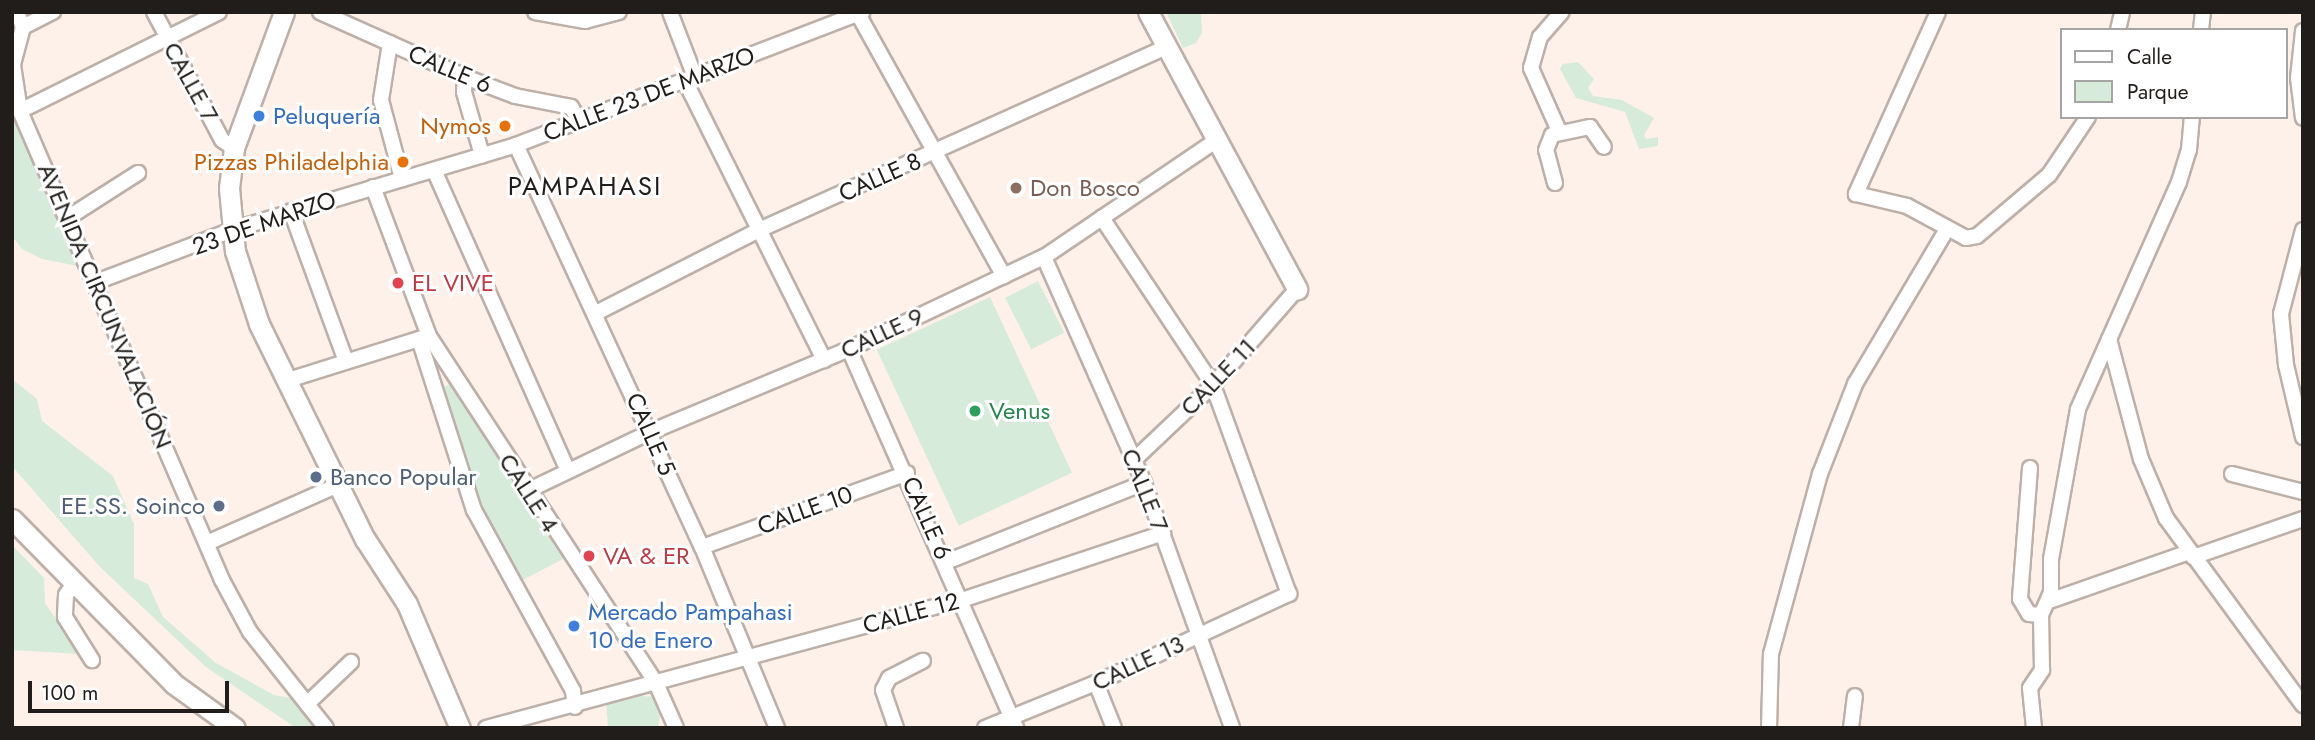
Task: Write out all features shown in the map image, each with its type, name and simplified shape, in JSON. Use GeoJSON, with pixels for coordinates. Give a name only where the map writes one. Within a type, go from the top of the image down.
{"type":"FeatureCollection","features":[{"type":"Feature","properties":{"kind":"main road"},"geometry":{"type":"LineString","coordinates":[[284,12],[234,148],[229,188],[243,282],[338,485],[407,604],[460,728]]}},
{"type":"Feature","properties":{"kind":"main road"},"geometry":{"type":"LineString","coordinates":[[1148,12],[1297,289]]}},
{"type":"Feature","properties":{"kind":"main road"},"geometry":{"type":"LineString","coordinates":[[12,519],[73,585],[174,684],[235,728]]}},
{"type":"Feature","properties":{"kind":"street"},"geometry":{"type":"LineString","coordinates":[[16,12],[23,27],[53,12]]}},
{"type":"Feature","properties":{"kind":"street","name":"CALLE 7"},"geometry":{"type":"LineString","coordinates":[[154,12],[222,140],[234,148]]}},
{"type":"Feature","properties":{"kind":"street"},"geometry":{"type":"LineString","coordinates":[[20,111],[219,12]]}},
{"type":"Feature","properties":{"kind":"street","name":"CALLE 6"},"geometry":{"type":"LineString","coordinates":[[320,12],[465,77],[515,96],[564,105],[579,120]]}},
{"type":"Feature","properties":{"kind":"street"},"geometry":{"type":"LineString","coordinates":[[535,12],[583,17],[619,12]]}},
{"type":"Feature","properties":{"kind":"street"},"geometry":{"type":"LineString","coordinates":[[670,12],[690,79],[759,230],[824,360]]}},
{"type":"Feature","properties":{"kind":"street"},"geometry":{"type":"LineString","coordinates":[[1559,131],[1531,68],[1540,37],[1563,12]]}},
{"type":"Feature","properties":{"kind":"street"},"geometry":{"type":"LineString","coordinates":[[1938,12],[1856,194],[1907,206],[1966,238],[1977,236],[2012,210],[2049,175],[2087,119]]}},
{"type":"Feature","properties":{"kind":"street"},"geometry":{"type":"LineString","coordinates":[[860,13],[1004,276]]}},
{"type":"Feature","properties":{"kind":"street","name":"CALLE 23 DE MARZO"},"geometry":{"type":"LineString","coordinates":[[434,170],[516,145],[860,13]]}},
{"type":"Feature","properties":{"kind":"street","name":"AVENIDA CIRCUNVALACIÓN"},"geometry":{"type":"LineString","coordinates":[[23,27],[13,65],[20,111],[69,217],[207,543],[250,632],[326,728]]}},
{"type":"Feature","properties":{"kind":"street"},"geometry":{"type":"LineString","coordinates":[[2303,31],[2298,78],[2303,118]]}},
{"type":"Feature","properties":{"kind":"street"},"geometry":{"type":"LineString","coordinates":[[390,43],[381,100],[402,178]]}},
{"type":"Feature","properties":{"kind":"street","name":"CALLE 8"},"geometry":{"type":"LineString","coordinates":[[596,313],[759,230],[1166,47]]}},
{"type":"Feature","properties":{"kind":"street"},"geometry":{"type":"LineString","coordinates":[[465,77],[464,92],[482,155]]}},
{"type":"Feature","properties":{"kind":"street"},"geometry":{"type":"LineString","coordinates":[[2034,728],[2030,688],[2042,670],[2041,615],[2049,601],[2051,559],[2078,409],[2179,182],[2189,150],[2193,119]]}},
{"type":"Feature","properties":{"kind":"street"},"geometry":{"type":"LineString","coordinates":[[1555,183],[1546,144],[1559,131],[1590,127],[1604,147]]}},
{"type":"Feature","properties":{"kind":"street","name":"CALLE 9"},"geometry":{"type":"LineString","coordinates":[[527,491],[567,469],[849,349],[1044,257],[1218,139]]}},
{"type":"Feature","properties":{"kind":"street","name":"CALLE 5"},"geometry":{"type":"LineString","coordinates":[[516,145],[702,547],[777,728]]}},
{"type":"Feature","properties":{"kind":"street"},"geometry":{"type":"LineString","coordinates":[[434,170],[567,469]]}},
{"type":"Feature","properties":{"kind":"street","name":"23 DE MARZO"},"geometry":{"type":"LineString","coordinates":[[96,282],[235,229],[434,170]]}},
{"type":"Feature","properties":{"kind":"street"},"geometry":{"type":"LineString","coordinates":[[69,217],[138,173]]}},
{"type":"Feature","properties":{"kind":"street","name":"CALLE 4"},"geometry":{"type":"LineString","coordinates":[[373,187],[424,338],[656,683]]}},
{"type":"Feature","properties":{"kind":"street"},"geometry":{"type":"LineString","coordinates":[[291,211],[346,361]]}},
{"type":"Feature","properties":{"kind":"street"},"geometry":{"type":"LineString","coordinates":[[1102,218],[1213,385]]}},
{"type":"Feature","properties":{"kind":"street"},"geometry":{"type":"LineString","coordinates":[[1769,728],[1771,654],[1820,474],[1855,384],[1947,229]]}},
{"type":"Feature","properties":{"kind":"street"},"geometry":{"type":"LineString","coordinates":[[2303,230],[2281,314],[2286,365],[2303,437]]}},
{"type":"Feature","properties":{"kind":"street","name":"CALLE 7"},"geometry":{"type":"LineString","coordinates":[[1044,257],[1144,483],[1232,728]]}},
{"type":"Feature","properties":{"kind":"street","name":"CALLE 11"},"geometry":{"type":"LineString","coordinates":[[1134,460],[1213,385],[1297,289]]}},
{"type":"Feature","properties":{"kind":"street"},"geometry":{"type":"LineString","coordinates":[[288,380],[424,338],[474,510],[573,691],[575,707]]}},
{"type":"Feature","properties":{"kind":"street"},"geometry":{"type":"LineString","coordinates":[[2109,339],[2150,489],[2191,555],[2303,705]]}},
{"type":"Feature","properties":{"kind":"street","name":"CALLE 6"},"geometry":{"type":"LineString","coordinates":[[849,349],[907,473],[1014,722]]}},
{"type":"Feature","properties":{"kind":"street","name":"CALLE 13"},"geometry":{"type":"LineString","coordinates":[[985,728],[1014,722],[1289,594],[1213,385]]}},
{"type":"Feature","properties":{"kind":"street"},"geometry":{"type":"LineString","coordinates":[[2030,468],[2020,599],[2029,614],[2041,615]]}},
{"type":"Feature","properties":{"kind":"street","name":"CALLE 10"},"geometry":{"type":"LineString","coordinates":[[702,547],[907,473]]}},
{"type":"Feature","properties":{"kind":"street"},"geometry":{"type":"LineString","coordinates":[[2232,474],[2303,492]]}},
{"type":"Feature","properties":{"kind":"street"},"geometry":{"type":"LineString","coordinates":[[946,562],[1144,483]]}},
{"type":"Feature","properties":{"kind":"street"},"geometry":{"type":"LineString","coordinates":[[207,543],[338,485]]}},
{"type":"Feature","properties":{"kind":"street"},"geometry":{"type":"LineString","coordinates":[[2049,601],[2303,519]]}},
{"type":"Feature","properties":{"kind":"street","name":"CALLE 12"},"geometry":{"type":"LineString","coordinates":[[486,728],[575,707],[747,657],[962,600],[1163,533]]}},
{"type":"Feature","properties":{"kind":"street"},"geometry":{"type":"LineString","coordinates":[[73,585],[66,595],[65,617],[92,660]]}},
{"type":"Feature","properties":{"kind":"street"},"geometry":{"type":"LineString","coordinates":[[896,728],[883,690],[889,678],[923,661]]}},
{"type":"Feature","properties":{"kind":"street"},"geometry":{"type":"LineString","coordinates":[[307,704],[351,662]]}},
{"type":"Feature","properties":{"kind":"street"},"geometry":{"type":"LineString","coordinates":[[656,683],[676,728]]}},
{"type":"Feature","properties":{"kind":"street"},"geometry":{"type":"LineString","coordinates":[[1096,683],[1114,728]]}},
{"type":"Feature","properties":{"kind":"street"},"geometry":{"type":"LineString","coordinates":[[1851,728],[1854,696]]}},
{"type":"Feature","properties":{"kind":"green space"},"geometry":{"type":"Polygon","coordinates":[[[1166,12],[1201,12],[1202,33],[1196,43],[1183,48],[1166,12]]]}},
{"type":"Feature","properties":{"kind":"green space"},"geometry":{"type":"Polygon","coordinates":[[[1578,62],[1594,79],[1588,88],[1593,96],[1622,100],[1654,118],[1644,135],[1646,139],[1658,137],[1658,146],[1639,149],[1625,112],[1576,98],[1560,69],[1563,64],[1578,62]]]}},
{"type":"Feature","properties":{"kind":"green space"},"geometry":{"type":"Polygon","coordinates":[[[12,90],[83,267],[42,259],[22,249],[12,236],[12,90]]]}},
{"type":"Feature","properties":{"kind":"green space"},"geometry":{"type":"Polygon","coordinates":[[[1038,281],[1064,333],[1031,349],[1005,298],[1038,281]]]}},
{"type":"Feature","properties":{"kind":"green space","name":"Venus"},"geometry":{"type":"Polygon","coordinates":[[[990,297],[1072,473],[959,526],[877,350],[990,297]]]}},
{"type":"Feature","properties":{"kind":"green space"},"geometry":{"type":"Polygon","coordinates":[[[12,379],[37,399],[42,421],[113,476],[134,524],[134,578],[148,584],[163,617],[216,663],[274,695],[295,699],[319,728],[296,728],[206,667],[100,567],[12,466],[12,379]]]}},
{"type":"Feature","properties":{"kind":"green space"},"geometry":{"type":"Polygon","coordinates":[[[450,384],[563,559],[519,582],[475,502],[439,389],[450,384]]]}},
{"type":"Feature","properties":{"kind":"green space"},"geometry":{"type":"Polygon","coordinates":[[[12,545],[44,578],[45,603],[80,654],[12,650],[12,545]]]}},
{"type":"Feature","properties":{"kind":"green space"},"geometry":{"type":"Polygon","coordinates":[[[642,696],[656,697],[661,711],[658,728],[608,728],[606,701],[642,696]]]}},
{"type":"Feature","properties":{"kind":"place","name":"Peluquería"},"geometry":{"type":"Point","coordinates":[259,116]}},
{"type":"Feature","properties":{"kind":"place","name":"Nymos"},"geometry":{"type":"Point","coordinates":[505,126]}},
{"type":"Feature","properties":{"kind":"place","name":"Pizzas Philadelphia"},"geometry":{"type":"Point","coordinates":[403,162]}},
{"type":"Feature","properties":{"kind":"place","name":"Don Bosco"},"geometry":{"type":"Point","coordinates":[1016,188]}},
{"type":"Feature","properties":{"kind":"place","name":"EL VIVE"},"geometry":{"type":"Point","coordinates":[398,283]}},
{"type":"Feature","properties":{"kind":"place","name":"Venus"},"geometry":{"type":"Point","coordinates":[975,411]}},
{"type":"Feature","properties":{"kind":"place","name":"Banco Popular"},"geometry":{"type":"Point","coordinates":[316,477]}},
{"type":"Feature","properties":{"kind":"place","name":"EE.SS. Soinco"},"geometry":{"type":"Point","coordinates":[219,506]}},
{"type":"Feature","properties":{"kind":"place","name":"VA & ER"},"geometry":{"type":"Point","coordinates":[589,556]}},
{"type":"Feature","properties":{"kind":"place","name":"Mercado Pampahasi 10 de Enero"},"geometry":{"type":"Point","coordinates":[574,626]}},
{"type":"Feature","properties":{"kind":"district","name":"PAMPAHASI"},"geometry":{"type":"Point","coordinates":[585,187]}}]}
